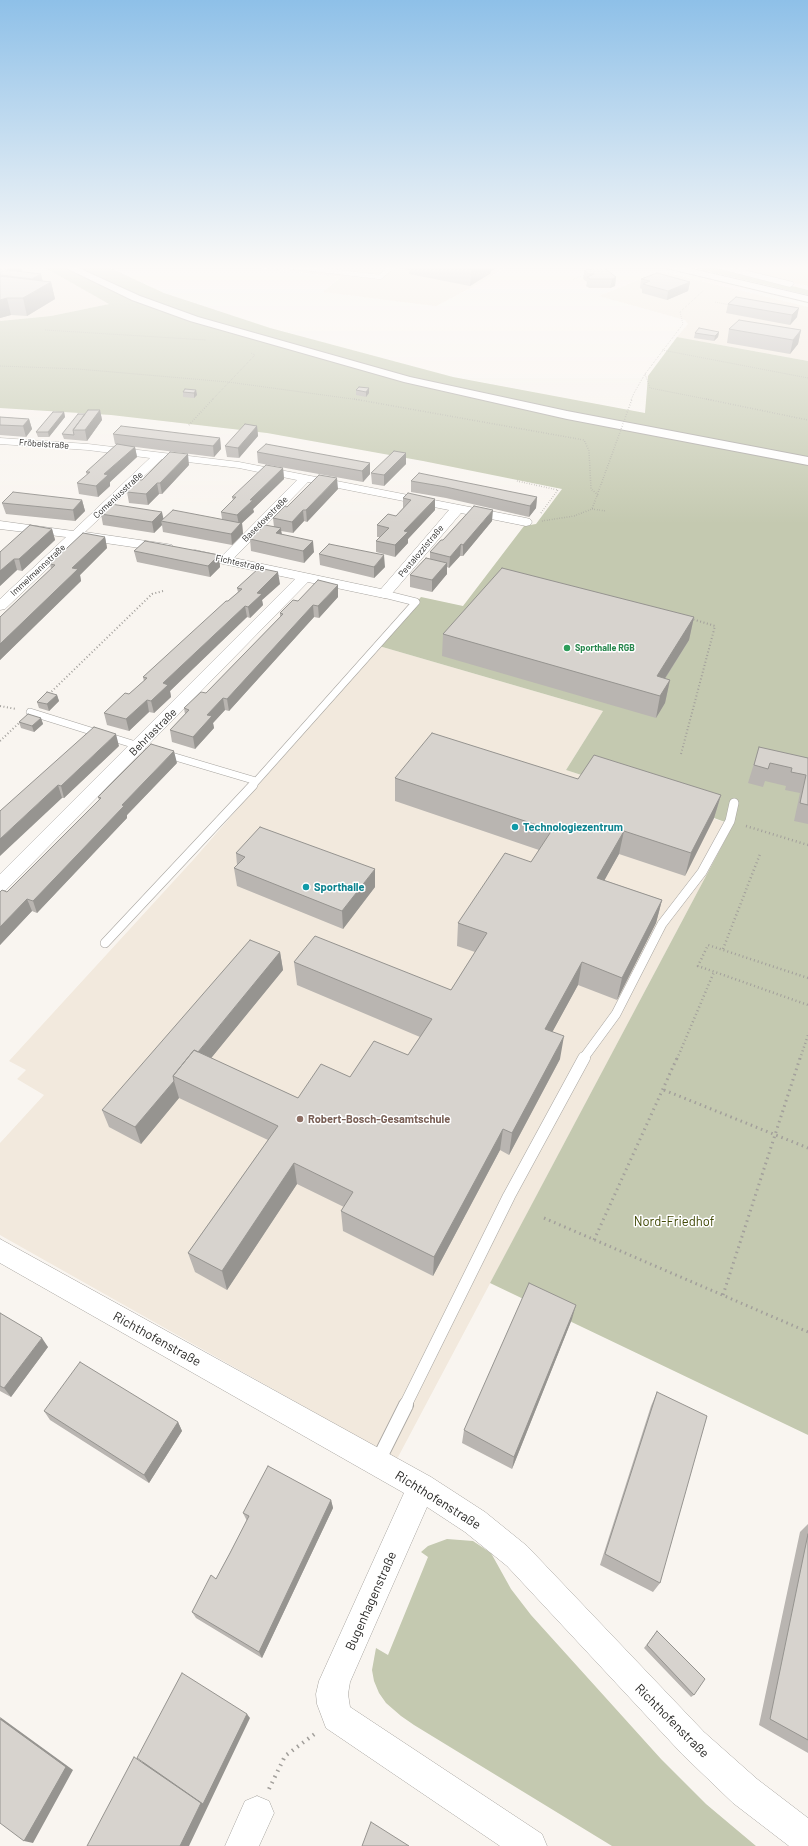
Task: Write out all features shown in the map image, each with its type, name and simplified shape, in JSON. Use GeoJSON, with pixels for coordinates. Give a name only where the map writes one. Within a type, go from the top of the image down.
{"type":"FeatureCollection","features":[{"type":"Feature","properties":{"kind":"main road"},"geometry":{"type":"LineString","coordinates":[[307,352],[442,389],[521,406],[808,461]]}},
{"type":"Feature","properties":{"kind":"main road"},"geometry":{"type":"LineString","coordinates":[[331,352],[414,375],[566,408],[808,454]]}},
{"type":"Feature","properties":{"kind":"street","name":"Fröbelstraße"},"geometry":{"type":"LineString","coordinates":[[0,441],[88,447],[160,455]]}},
{"type":"Feature","properties":{"kind":"street"},"geometry":{"type":"LineString","coordinates":[[160,455],[239,465],[530,522]]}},
{"type":"Feature","properties":{"kind":"street","name":"Comeniusstraße"},"geometry":{"type":"LineString","coordinates":[[76,534],[160,455]]}},
{"type":"Feature","properties":{"kind":"street","name":"Basedowstraße"},"geometry":{"type":"LineString","coordinates":[[224,560],[306,478]]}},
{"type":"Feature","properties":{"kind":"street","name":"Pestalozzistraße"},"geometry":{"type":"LineString","coordinates":[[384,594],[458,508]]}},
{"type":"Feature","properties":{"kind":"street","name":"Fichtestraße"},"geometry":{"type":"LineString","coordinates":[[0,525],[76,534],[146,545],[384,594]]}},
{"type":"Feature","properties":{"kind":"street","name":"Immelmannstraße"},"geometry":{"type":"LineString","coordinates":[[0,606],[76,534]]}},
{"type":"Feature","properties":{"kind":"street","name":"Behrlastraße"},"geometry":{"type":"LineString","coordinates":[[0,886],[305,577]]}},
{"type":"Feature","properties":{"kind":"street","name":"Richthofenstraße"},"geometry":{"type":"LineString","coordinates":[[0,1250],[421,1487],[475,1522],[517,1556],[693,1743],[745,1791],[808,1839]]}},
{"type":"Feature","properties":{"kind":"street","name":"Bugenhagenstraße"},"geometry":{"type":"LineString","coordinates":[[337,1717],[332,1694],[335,1681],[421,1487]]}},
{"type":"Feature","properties":{"kind":"street"},"geometry":{"type":"LineString","coordinates":[[337,1717],[530,1846]]}},
{"type":"Feature","properties":{"kind":"street"},"geometry":{"type":"LineString","coordinates":[[242,1846],[257,1813]]}},
{"type":"Feature","properties":{"kind":"lane"},"geometry":{"type":"LineString","coordinates":[[105,943],[256,781],[416,602],[384,594]]}},
{"type":"Feature","properties":{"kind":"lane"},"geometry":{"type":"LineString","coordinates":[[30,712],[256,781]]}},
{"type":"Feature","properties":{"kind":"lane"},"geometry":{"type":"LineString","coordinates":[[378,1463],[509,1196],[586,1052],[616,1014],[662,924],[702,872],[730,821],[734,803]]}},
{"type":"Feature","properties":{"kind":"path"},"geometry":{"type":"LineString","coordinates":[[189,425],[255,355],[250,352]]}},
{"type":"Feature","properties":{"kind":"path"},"geometry":{"type":"LineString","coordinates":[[592,509],[634,393],[660,352]]}},
{"type":"Feature","properties":{"kind":"path"},"geometry":{"type":"LineString","coordinates":[[673,352],[808,378]]}},
{"type":"Feature","properties":{"kind":"path"},"geometry":{"type":"LineString","coordinates":[[0,366],[78,369],[228,382],[316,392],[584,440],[589,451],[591,489],[598,495]]}},
{"type":"Feature","properties":{"kind":"path"},"geometry":{"type":"LineString","coordinates":[[645,374],[650,388],[808,420]]}},
{"type":"Feature","properties":{"kind":"path"},"geometry":{"type":"LineString","coordinates":[[517,481],[558,490],[530,522]]}},
{"type":"Feature","properties":{"kind":"path"},"geometry":{"type":"LineString","coordinates":[[530,522],[574,516],[592,509],[606,511]]}},
{"type":"Feature","properties":{"kind":"path"},"geometry":{"type":"LineString","coordinates":[[0,741],[152,594],[163,591]]}},
{"type":"Feature","properties":{"kind":"path"},"geometry":{"type":"LineString","coordinates":[[681,754],[715,626],[686,617]]}},
{"type":"Feature","properties":{"kind":"path"},"geometry":{"type":"LineString","coordinates":[[730,821],[808,845]]}},
{"type":"Feature","properties":{"kind":"path"},"geometry":{"type":"LineString","coordinates":[[723,949],[760,854]]}},
{"type":"Feature","properties":{"kind":"path"},"geometry":{"type":"LineString","coordinates":[[808,978],[708,945],[698,966],[808,1005]]}},
{"type":"Feature","properties":{"kind":"path"},"geometry":{"type":"LineString","coordinates":[[594,1240],[664,1090],[714,972]]}},
{"type":"Feature","properties":{"kind":"path"},"geometry":{"type":"LineString","coordinates":[[723,1295],[808,1035]]}},
{"type":"Feature","properties":{"kind":"path"},"geometry":{"type":"LineString","coordinates":[[664,1090],[808,1148]]}},
{"type":"Feature","properties":{"kind":"path"},"geometry":{"type":"LineString","coordinates":[[544,1218],[808,1332]]}},
{"type":"Feature","properties":{"kind":"path"},"geometry":{"type":"LineString","coordinates":[[257,1813],[285,1756],[337,1717]]}},
{"type":"Feature","properties":{"kind":"shaded area"},"geometry":{"type":"Polygon","coordinates":[[[760,352],[808,352],[808,361],[760,352]]]}},
{"type":"Feature","properties":{"kind":"shaded area","name":"Robert-Bosch-Gesamtschule"},"geometry":{"type":"Polygon","coordinates":[[[379,646],[603,711],[566,770],[733,825],[397,1459],[0,1235],[0,1143],[44,1095],[17,1079],[26,1070],[9,1061],[194,859],[379,646]]]}},
{"type":"Feature","properties":{"kind":"green space","name":"Nord-Friedhof"},"geometry":{"type":"Polygon","coordinates":[[[0,352],[360,352],[453,377],[645,413],[648,376],[666,352],[760,352],[808,361],[808,1435],[490,1283],[733,825],[566,770],[603,711],[379,646],[421,597],[463,606],[524,526],[536,524],[562,489],[423,461],[267,433],[111,415],[0,408],[0,352]]]}},
{"type":"Feature","properties":{"kind":"green space"},"geometry":{"type":"Polygon","coordinates":[[[447,1539],[473,1541],[491,1553],[511,1589],[531,1615],[661,1759],[706,1804],[756,1846],[612,1846],[414,1725],[386,1703],[379,1693],[374,1681],[372,1670],[376,1648],[388,1655],[428,1557],[421,1552],[428,1546],[447,1539]]]}},
{"type":"Feature","properties":{"kind":"building"},"geometry":{"type":"Polygon","coordinates":[[[359,387],[369,388],[366,392],[356,390],[359,387]]]}},
{"type":"Feature","properties":{"kind":"building"},"geometry":{"type":"Polygon","coordinates":[[[185,389],[196,390],[194,393],[183,392],[185,389]]]}},
{"type":"Feature","properties":{"kind":"building"},"geometry":{"type":"Polygon","coordinates":[[[88,410],[100,410],[85,430],[73,430],[88,410]]]}},
{"type":"Feature","properties":{"kind":"building"},"geometry":{"type":"Polygon","coordinates":[[[53,412],[64,412],[48,432],[36,432],[53,412]]]}},
{"type":"Feature","properties":{"kind":"building"},"geometry":{"type":"Polygon","coordinates":[[[78,414],[85,414],[73,430],[74,435],[62,434],[78,414]]]}},
{"type":"Feature","properties":{"kind":"building"},"geometry":{"type":"Polygon","coordinates":[[[0,417],[29,419],[23,426],[0,425],[0,417]]]}},
{"type":"Feature","properties":{"kind":"building"},"geometry":{"type":"Polygon","coordinates":[[[245,424],[257,426],[238,448],[225,446],[245,424]]]}},
{"type":"Feature","properties":{"kind":"building"},"geometry":{"type":"Polygon","coordinates":[[[121,426],[220,438],[213,446],[113,434],[121,426]]]}},
{"type":"Feature","properties":{"kind":"building"},"geometry":{"type":"Polygon","coordinates":[[[117,444],[135,447],[104,474],[108,475],[96,486],[77,483],[90,472],[86,472],[117,444]]]}},
{"type":"Feature","properties":{"kind":"building"},"geometry":{"type":"Polygon","coordinates":[[[266,444],[370,463],[362,471],[257,452],[266,444]]]}},
{"type":"Feature","properties":{"kind":"building"},"geometry":{"type":"Polygon","coordinates":[[[394,451],[406,453],[384,475],[371,473],[394,451]]]}},
{"type":"Feature","properties":{"kind":"building"},"geometry":{"type":"Polygon","coordinates":[[[170,452],[188,454],[160,483],[157,483],[146,494],[127,492],[138,480],[142,480],[170,452]]]}},
{"type":"Feature","properties":{"kind":"building"},"geometry":{"type":"Polygon","coordinates":[[[266,465],[283,468],[250,500],[253,500],[237,515],[221,512],[236,497],[232,497],[266,465]]]}},
{"type":"Feature","properties":{"kind":"building"},"geometry":{"type":"Polygon","coordinates":[[[419,473],[537,497],[530,506],[446,487],[411,481],[419,473]]]}},
{"type":"Feature","properties":{"kind":"building"},"geometry":{"type":"Polygon","coordinates":[[[319,475],[337,478],[306,510],[303,510],[292,522],[273,518],[285,506],[287,507],[319,475]]]}},
{"type":"Feature","properties":{"kind":"building"},"geometry":{"type":"Polygon","coordinates":[[[13,492],[82,500],[73,510],[2,503],[13,492]]]}},
{"type":"Feature","properties":{"kind":"building"},"geometry":{"type":"Polygon","coordinates":[[[408,493],[435,499],[404,531],[408,532],[395,545],[376,541],[389,528],[377,525],[388,514],[396,516],[411,500],[403,498],[408,493]]]}},
{"type":"Feature","properties":{"kind":"building"},"geometry":{"type":"Polygon","coordinates":[[[111,504],[162,512],[152,522],[101,514],[111,504]]]}},
{"type":"Feature","properties":{"kind":"building"},"geometry":{"type":"Polygon","coordinates":[[[474,506],[493,510],[463,545],[461,544],[450,557],[430,552],[441,540],[443,540],[474,506]]]}},
{"type":"Feature","properties":{"kind":"building"},"geometry":{"type":"Polygon","coordinates":[[[173,510],[241,523],[231,534],[161,521],[173,510]]]}},
{"type":"Feature","properties":{"kind":"building"},"geometry":{"type":"Polygon","coordinates":[[[30,525],[52,529],[19,559],[14,559],[0,571],[0,552],[30,525]]]}},
{"type":"Feature","properties":{"kind":"building"},"geometry":{"type":"Polygon","coordinates":[[[265,525],[281,528],[276,533],[313,541],[303,551],[250,539],[265,525]]]}},
{"type":"Feature","properties":{"kind":"building"},"geometry":{"type":"Polygon","coordinates":[[[83,533],[105,537],[72,568],[78,569],[0,644],[0,617],[55,565],[50,564],[83,533]]]}},
{"type":"Feature","properties":{"kind":"building"},"geometry":{"type":"Polygon","coordinates":[[[145,541],[219,555],[208,566],[134,551],[145,541]]]}},
{"type":"Feature","properties":{"kind":"building"},"geometry":{"type":"Polygon","coordinates":[[[329,544],[384,555],[374,567],[319,554],[329,544]]]}},
{"type":"Feature","properties":{"kind":"building"},"geometry":{"type":"Polygon","coordinates":[[[426,558],[447,563],[432,580],[410,575],[426,558]]]}},
{"type":"Feature","properties":{"kind":"building"},"geometry":{"type":"Polygon","coordinates":[[[259,568],[278,572],[257,593],[262,594],[248,607],[245,606],[163,683],[168,685],[151,701],[147,700],[126,719],[104,713],[125,693],[129,694],[147,678],[143,677],[226,601],[242,589],[237,588],[259,568]]]}},
{"type":"Feature","properties":{"kind":"building","name":"Sporthalle RGB"},"geometry":{"type":"Polygon","coordinates":[[[502,568],[694,617],[657,676],[670,680],[660,696],[443,634],[502,568]]]}},
{"type":"Feature","properties":{"kind":"building"},"geometry":{"type":"Polygon","coordinates":[[[318,580],[338,585],[318,606],[313,605],[227,699],[223,698],[207,715],[212,716],[193,737],[170,730],[189,710],[184,708],[201,692],[206,693],[283,614],[280,613],[293,600],[298,601],[318,580]]]}},
{"type":"Feature","properties":{"kind":"building"},"geometry":{"type":"Polygon","coordinates":[[[47,692],[57,695],[47,704],[37,702],[47,692]]]}},
{"type":"Feature","properties":{"kind":"building"},"geometry":{"type":"Polygon","coordinates":[[[28,714],[41,718],[32,726],[19,722],[28,714]]]}},
{"type":"Feature","properties":{"kind":"building"},"geometry":{"type":"Polygon","coordinates":[[[94,727],[116,734],[61,786],[58,785],[0,839],[0,811],[94,727]]]}},
{"type":"Feature","properties":{"kind":"building"},"geometry":{"type":"Polygon","coordinates":[[[432,733],[578,779],[594,755],[721,795],[691,853],[624,831],[597,878],[662,900],[622,978],[582,962],[545,1029],[564,1036],[512,1133],[503,1129],[434,1257],[341,1211],[353,1192],[294,1163],[222,1271],[188,1253],[278,1126],[173,1076],[194,1050],[298,1098],[321,1064],[350,1077],[374,1041],[408,1055],[432,1019],[294,962],[315,936],[451,990],[487,933],[458,923],[505,853],[531,862],[552,830],[395,778],[432,733]]]}},
{"type":"Feature","properties":{"kind":"building"},"geometry":{"type":"Polygon","coordinates":[[[151,744],[174,751],[122,805],[124,806],[33,901],[27,899],[0,927],[0,892],[2,890],[7,892],[101,798],[98,797],[151,744]]]}},
{"type":"Feature","properties":{"kind":"building"},"geometry":{"type":"Polygon","coordinates":[[[759,747],[808,758],[808,805],[800,803],[806,775],[791,772],[792,768],[770,763],[768,769],[754,765],[759,747]]]}},
{"type":"Feature","properties":{"kind":"building","name":"Sporthalle"},"geometry":{"type":"Polygon","coordinates":[[[260,827],[375,869],[342,911],[234,868],[245,857],[236,853],[260,827]]]}},
{"type":"Feature","properties":{"kind":"building"},"geometry":{"type":"Polygon","coordinates":[[[250,940],[280,952],[198,1052],[194,1050],[173,1076],[174,1081],[135,1127],[102,1110],[250,940]]]}},
{"type":"Feature","properties":{"kind":"building"},"geometry":{"type":"Polygon","coordinates":[[[529,1283],[576,1305],[514,1457],[464,1430],[529,1283]]]}},
{"type":"Feature","properties":{"kind":"building"},"geometry":{"type":"Polygon","coordinates":[[[0,1313],[42,1338],[4,1388],[0,1386],[0,1313]]]}},
{"type":"Feature","properties":{"kind":"building"},"geometry":{"type":"Polygon","coordinates":[[[80,1362],[178,1422],[144,1475],[44,1411],[80,1362]]]}},
{"type":"Feature","properties":{"kind":"building"},"geometry":{"type":"Polygon","coordinates":[[[657,1392],[707,1416],[660,1583],[605,1554],[657,1392]]]}},
{"type":"Feature","properties":{"kind":"building"},"geometry":{"type":"Polygon","coordinates":[[[268,1466],[331,1500],[259,1652],[192,1612],[211,1575],[216,1579],[230,1553],[249,1516],[243,1513],[268,1466]]]}},
{"type":"Feature","properties":{"kind":"building"},"geometry":{"type":"Polygon","coordinates":[[[808,1534],[808,1740],[770,1719],[808,1534]]]}},
{"type":"Feature","properties":{"kind":"building"},"geometry":{"type":"Polygon","coordinates":[[[657,1631],[705,1679],[694,1695],[647,1645],[657,1631]]]}},
{"type":"Feature","properties":{"kind":"building"},"geometry":{"type":"Polygon","coordinates":[[[182,1673],[247,1714],[203,1804],[137,1758],[182,1673]]]}},
{"type":"Feature","properties":{"kind":"building"},"geometry":{"type":"Polygon","coordinates":[[[0,1719],[66,1767],[24,1841],[0,1823],[0,1719]]]}},
{"type":"Feature","properties":{"kind":"building"},"geometry":{"type":"Polygon","coordinates":[[[134,1757],[201,1803],[180,1846],[87,1846],[134,1757]]]}},
{"type":"Feature","properties":{"kind":"building"},"geometry":{"type":"Polygon","coordinates":[[[371,1822],[409,1846],[362,1846],[371,1822]]]}},
{"type":"Feature","properties":{"kind":"place","name":"Sporthalle RGB"},"geometry":{"type":"Point","coordinates":[567,648]}},
{"type":"Feature","properties":{"kind":"place","name":"Technologiezentrum"},"geometry":{"type":"Point","coordinates":[515,827]}},
{"type":"Feature","properties":{"kind":"place","name":"Sporthalle"},"geometry":{"type":"Point","coordinates":[306,887]}},
{"type":"Feature","properties":{"kind":"place","name":"Robert-Bosch-Gesamtschule"},"geometry":{"type":"Point","coordinates":[300,1119]}}]}
